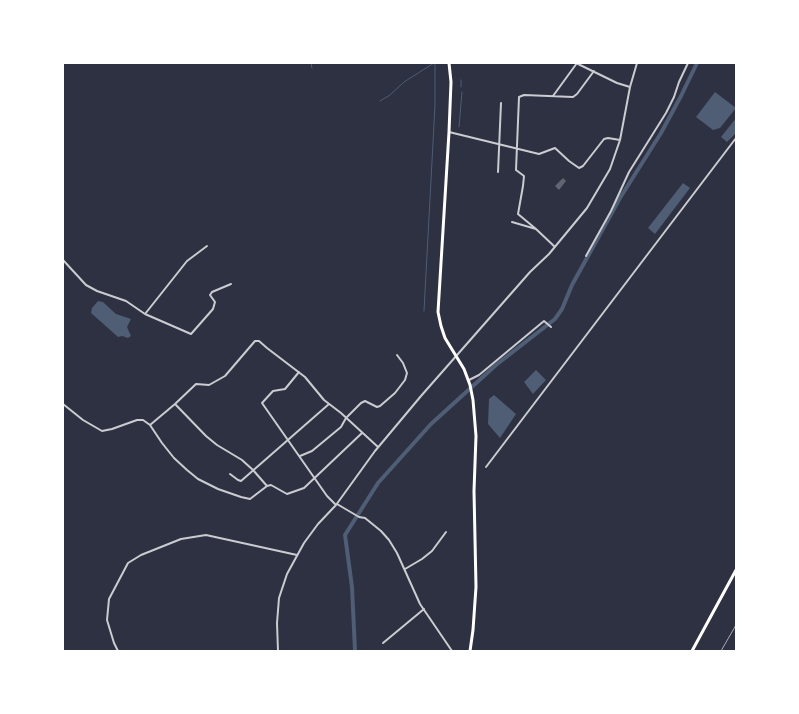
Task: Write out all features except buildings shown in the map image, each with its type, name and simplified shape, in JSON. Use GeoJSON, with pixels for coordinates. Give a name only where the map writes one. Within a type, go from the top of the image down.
{"type":"FeatureCollection","features":[{"type":"Feature","properties":{"kind":"main road"},"geometry":{"type":"LineString","coordinates":[[449,63],[451,82],[449,132],[438,312],[445,338],[457,356],[468,380],[473,400],[476,436],[474,491],[476,586],[470,651]]}},
{"type":"Feature","properties":{"kind":"main road"},"geometry":{"type":"LineString","coordinates":[[692,651],[736,570]]}},
{"type":"Feature","properties":{"kind":"street"},"geometry":{"type":"LineString","coordinates":[[553,96],[577,63],[617,83],[630,87]]}},
{"type":"Feature","properties":{"kind":"street"},"geometry":{"type":"LineString","coordinates":[[278,651],[279,598],[287,574],[304,543],[318,524],[337,505],[378,447],[530,272],[555,247],[587,208],[610,169],[620,140],[630,87],[637,63]]}},
{"type":"Feature","properties":{"kind":"street"},"geometry":{"type":"LineString","coordinates":[[586,256],[611,211],[629,172],[674,97],[688,63]]}},
{"type":"Feature","properties":{"kind":"street"},"geometry":{"type":"LineString","coordinates":[[555,247],[518,214],[524,176],[516,170],[519,98],[524,95],[567,98],[572,97],[594,71]]}},
{"type":"Feature","properties":{"kind":"street"},"geometry":{"type":"LineString","coordinates":[[498,172],[498,144],[501,104]]}},
{"type":"Feature","properties":{"kind":"street"},"geometry":{"type":"LineString","coordinates":[[449,132],[539,154],[555,148],[579,168],[583,166],[604,139],[608,138],[620,140]]}},
{"type":"Feature","properties":{"kind":"street"},"geometry":{"type":"LineString","coordinates":[[486,466],[736,138]]}},
{"type":"Feature","properties":{"kind":"street"},"geometry":{"type":"LineString","coordinates":[[512,222],[536,230]]}},
{"type":"Feature","properties":{"kind":"street"},"geometry":{"type":"LineString","coordinates":[[145,314],[187,261],[207,246]]}},
{"type":"Feature","properties":{"kind":"street"},"geometry":{"type":"LineString","coordinates":[[63,260],[86,285],[97,291],[126,301],[145,314],[191,334],[212,309],[215,302],[210,295],[212,292],[231,284]]}},
{"type":"Feature","properties":{"kind":"street"},"geometry":{"type":"LineString","coordinates":[[468,380],[479,375],[544,321],[551,327]]}},
{"type":"Feature","properties":{"kind":"street"},"geometry":{"type":"LineString","coordinates":[[150,424],[175,404],[196,384],[210,385],[225,376],[255,340],[259,341],[305,377],[324,400],[378,447]]}},
{"type":"Feature","properties":{"kind":"street"},"geometry":{"type":"LineString","coordinates":[[300,456],[312,451],[324,442],[341,427],[346,418],[355,408],[365,401],[377,407],[380,406],[401,386],[407,373],[403,363],[397,355]]}},
{"type":"Feature","properties":{"kind":"street"},"geometry":{"type":"LineString","coordinates":[[299,372],[285,389],[273,391],[262,403],[327,496],[337,505],[359,517],[365,518],[381,531],[393,547],[424,609],[452,651]]}},
{"type":"Feature","properties":{"kind":"street"},"geometry":{"type":"LineString","coordinates":[[63,404],[83,420],[102,431],[137,420],[143,420],[150,424],[174,458],[198,479],[218,489],[241,497],[250,498],[267,486],[271,485],[287,494],[304,488],[362,433]]}},
{"type":"Feature","properties":{"kind":"street"},"geometry":{"type":"LineString","coordinates":[[175,404],[206,436],[217,445],[242,460],[267,486]]}},
{"type":"Feature","properties":{"kind":"street"},"geometry":{"type":"LineString","coordinates":[[230,474],[241,481],[329,404]]}},
{"type":"Feature","properties":{"kind":"street"},"geometry":{"type":"LineString","coordinates":[[405,569],[432,551],[446,532]]}},
{"type":"Feature","properties":{"kind":"street"},"geometry":{"type":"LineString","coordinates":[[118,651],[107,620],[109,599],[128,563],[141,555],[181,539],[206,535],[297,555]]}},
{"type":"Feature","properties":{"kind":"street"},"geometry":{"type":"LineString","coordinates":[[382,643],[424,609]]}},
{"type":"Feature","properties":{"kind":"water"},"geometry":{"type":"Polygon","coordinates":[[[715,92],[736,108],[720,128],[713,130],[696,117],[715,92]]]}},
{"type":"Feature","properties":{"kind":"water"},"geometry":{"type":"Polygon","coordinates":[[[736,118],[736,133],[727,142],[721,137],[736,118]]]}},
{"type":"Feature","properties":{"kind":"water"},"geometry":{"type":"Polygon","coordinates":[[[683,183],[690,188],[655,234],[648,228],[683,183]]]}},
{"type":"Feature","properties":{"kind":"water"},"geometry":{"type":"Polygon","coordinates":[[[98,301],[103,302],[116,314],[131,319],[127,327],[131,336],[128,338],[122,336],[118,337],[91,313],[92,308],[98,301]]]}},
{"type":"Feature","properties":{"kind":"water"},"geometry":{"type":"Polygon","coordinates":[[[536,370],[546,380],[533,394],[524,382],[536,370]]]}},
{"type":"Feature","properties":{"kind":"water"},"geometry":{"type":"Polygon","coordinates":[[[494,395],[516,414],[500,438],[488,424],[489,399],[494,395]]]}},
{"type":"Feature","properties":{"kind":"waterway"},"geometry":{"type":"LineString","coordinates":[[311,63],[312,68]]}},
{"type":"Feature","properties":{"kind":"waterway"},"geometry":{"type":"LineString","coordinates":[[380,101],[390,95],[404,82],[434,63]]}},
{"type":"Feature","properties":{"kind":"waterway"},"geometry":{"type":"LineString","coordinates":[[424,311],[435,105],[435,63]]}},
{"type":"Feature","properties":{"kind":"waterway"},"geometry":{"type":"LineString","coordinates":[[355,651],[352,587],[345,535],[378,483],[431,424],[496,365],[555,319],[562,309],[572,285],[620,198],[661,133],[697,63]]}},
{"type":"Feature","properties":{"kind":"waterway"},"geometry":{"type":"LineString","coordinates":[[461,80],[461,87]]}},
{"type":"Feature","properties":{"kind":"waterway"},"geometry":{"type":"LineString","coordinates":[[459,127],[462,92]]}},
{"type":"Feature","properties":{"kind":"railway"},"geometry":{"type":"LineString","coordinates":[[721,651],[736,625]]}}]}
